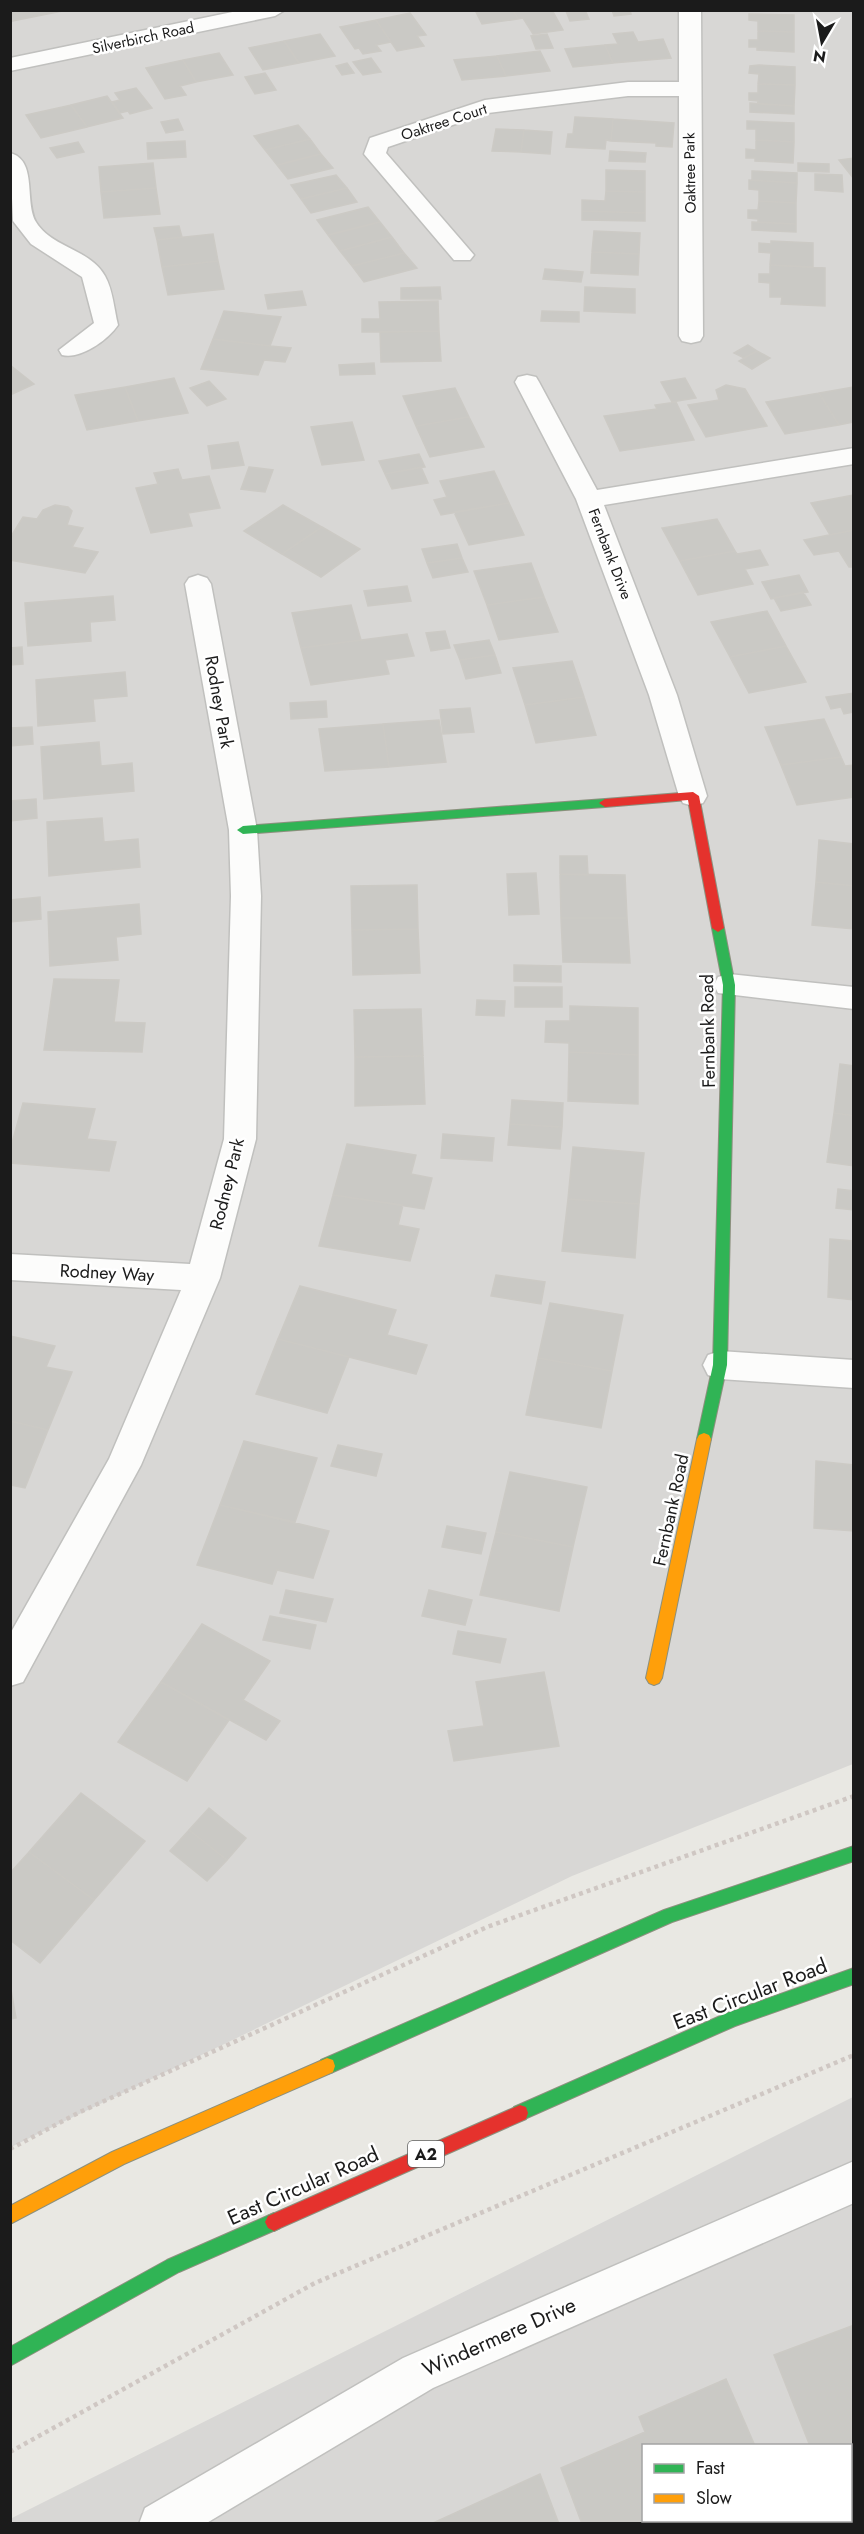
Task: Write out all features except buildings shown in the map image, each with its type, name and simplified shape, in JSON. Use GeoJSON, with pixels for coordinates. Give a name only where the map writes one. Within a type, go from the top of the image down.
{"type":"FeatureCollection","features":[{"type":"Feature","properties":{"kind":"main road"},"geometry":{"type":"LineString","coordinates":[[243,830],[693,796]]}},
{"type":"Feature","properties":{"kind":"main road","name":"Fernbank Road"},"geometry":{"type":"LineString","coordinates":[[654,1678],[720,1365],[729,985],[693,796]]}},
{"type":"Feature","properties":{"kind":"main road"},"geometry":{"type":"LineString","coordinates":[[10,2216],[118,2158],[670,1915],[854,1853]]}},
{"type":"Feature","properties":{"kind":"main road","name":"East Circular Road"},"geometry":{"type":"LineString","coordinates":[[10,2357],[172,2266],[733,2019],[854,1976]]}},
{"type":"Feature","properties":{"kind":"street","name":"Silverbirch Road"},"geometry":{"type":"LineString","coordinates":[[10,65],[274,10]]}},
{"type":"Feature","properties":{"kind":"street","name":"Oaktree Park"},"geometry":{"type":"LineString","coordinates":[[690,10],[692,336]]}},
{"type":"Feature","properties":{"kind":"street","name":"Oaktree Court"},"geometry":{"type":"LineString","coordinates":[[462,255],[375,154],[378,143],[485,107],[628,89],[689,89]]}},
{"type":"Feature","properties":{"kind":"street"},"geometry":{"type":"LineString","coordinates":[[10,160],[16,167],[16,198],[21,221],[34,237],[76,261],[93,275],[106,325],[71,350]]}},
{"type":"Feature","properties":{"kind":"street"},"geometry":{"type":"LineString","coordinates":[[527,382],[589,499]]}},
{"type":"Feature","properties":{"kind":"street","name":"Fernbank Drive"},"geometry":{"type":"LineString","coordinates":[[693,796],[663,695],[589,499],[854,456]]}},
{"type":"Feature","properties":{"kind":"street","name":"Rodney Park"},"geometry":{"type":"LineString","coordinates":[[10,1670],[124,1465],[203,1278],[240,1139],[246,896],[243,830],[198,584]]}},
{"type":"Feature","properties":{"kind":"street"},"geometry":{"type":"LineString","coordinates":[[729,985],[854,998]]}},
{"type":"Feature","properties":{"kind":"street","name":"Rodney Way"},"geometry":{"type":"LineString","coordinates":[[10,1267],[203,1278]]}},
{"type":"Feature","properties":{"kind":"street"},"geometry":{"type":"LineString","coordinates":[[720,1365],[854,1374]]}},
{"type":"Feature","properties":{"kind":"street","name":"Windermere Drive"},"geometry":{"type":"LineString","coordinates":[[161,2523],[418,2373],[854,2182]]}},
{"type":"Feature","properties":{"kind":"path"},"geometry":{"type":"LineString","coordinates":[[10,2149],[80,2112],[487,1928],[854,1796]]}},
{"type":"Feature","properties":{"kind":"path"},"geometry":{"type":"LineString","coordinates":[[10,2452],[315,2283],[854,2055]]}},
{"type":"Feature","properties":{"kind":"shaded area"},"geometry":{"type":"Polygon","coordinates":[[[11,11],[853,11],[853,1764],[572,1876],[11,2147],[11,11]]]}},
{"type":"Feature","properties":{"kind":"shaded area"},"geometry":{"type":"Polygon","coordinates":[[[853,2097],[853,2523],[11,2524],[10,2519],[853,2097]]]}},
{"type":"Feature","properties":{"kind":"traffic: fast"},"geometry":{"type":"LineString","coordinates":[[243,830],[605,803]]}},
{"type":"Feature","properties":{"kind":"traffic: fast"},"geometry":{"type":"LineString","coordinates":[[704,1439],[720,1365],[729,985],[718,928]]}},
{"type":"Feature","properties":{"kind":"traffic: fast"},"geometry":{"type":"LineString","coordinates":[[327,2066],[670,1915],[854,1853]]}},
{"type":"Feature","properties":{"kind":"traffic: fast"},"geometry":{"type":"LineString","coordinates":[[520,2113],[733,2019],[854,1976]]}},
{"type":"Feature","properties":{"kind":"traffic: fast"},"geometry":{"type":"LineString","coordinates":[[10,2357],[173,2266],[274,2222]]}},
{"type":"Feature","properties":{"kind":"traffic: slow"},"geometry":{"type":"LineString","coordinates":[[654,1678],[704,1439]]}},
{"type":"Feature","properties":{"kind":"traffic: slow"},"geometry":{"type":"LineString","coordinates":[[10,2216],[118,2158],[327,2066]]}},
{"type":"Feature","properties":{"kind":"traffic: jam"},"geometry":{"type":"LineString","coordinates":[[605,803],[693,796],[718,928]]}},
{"type":"Feature","properties":{"kind":"traffic: jam"},"geometry":{"type":"LineString","coordinates":[[274,2222],[520,2113]]}}]}
